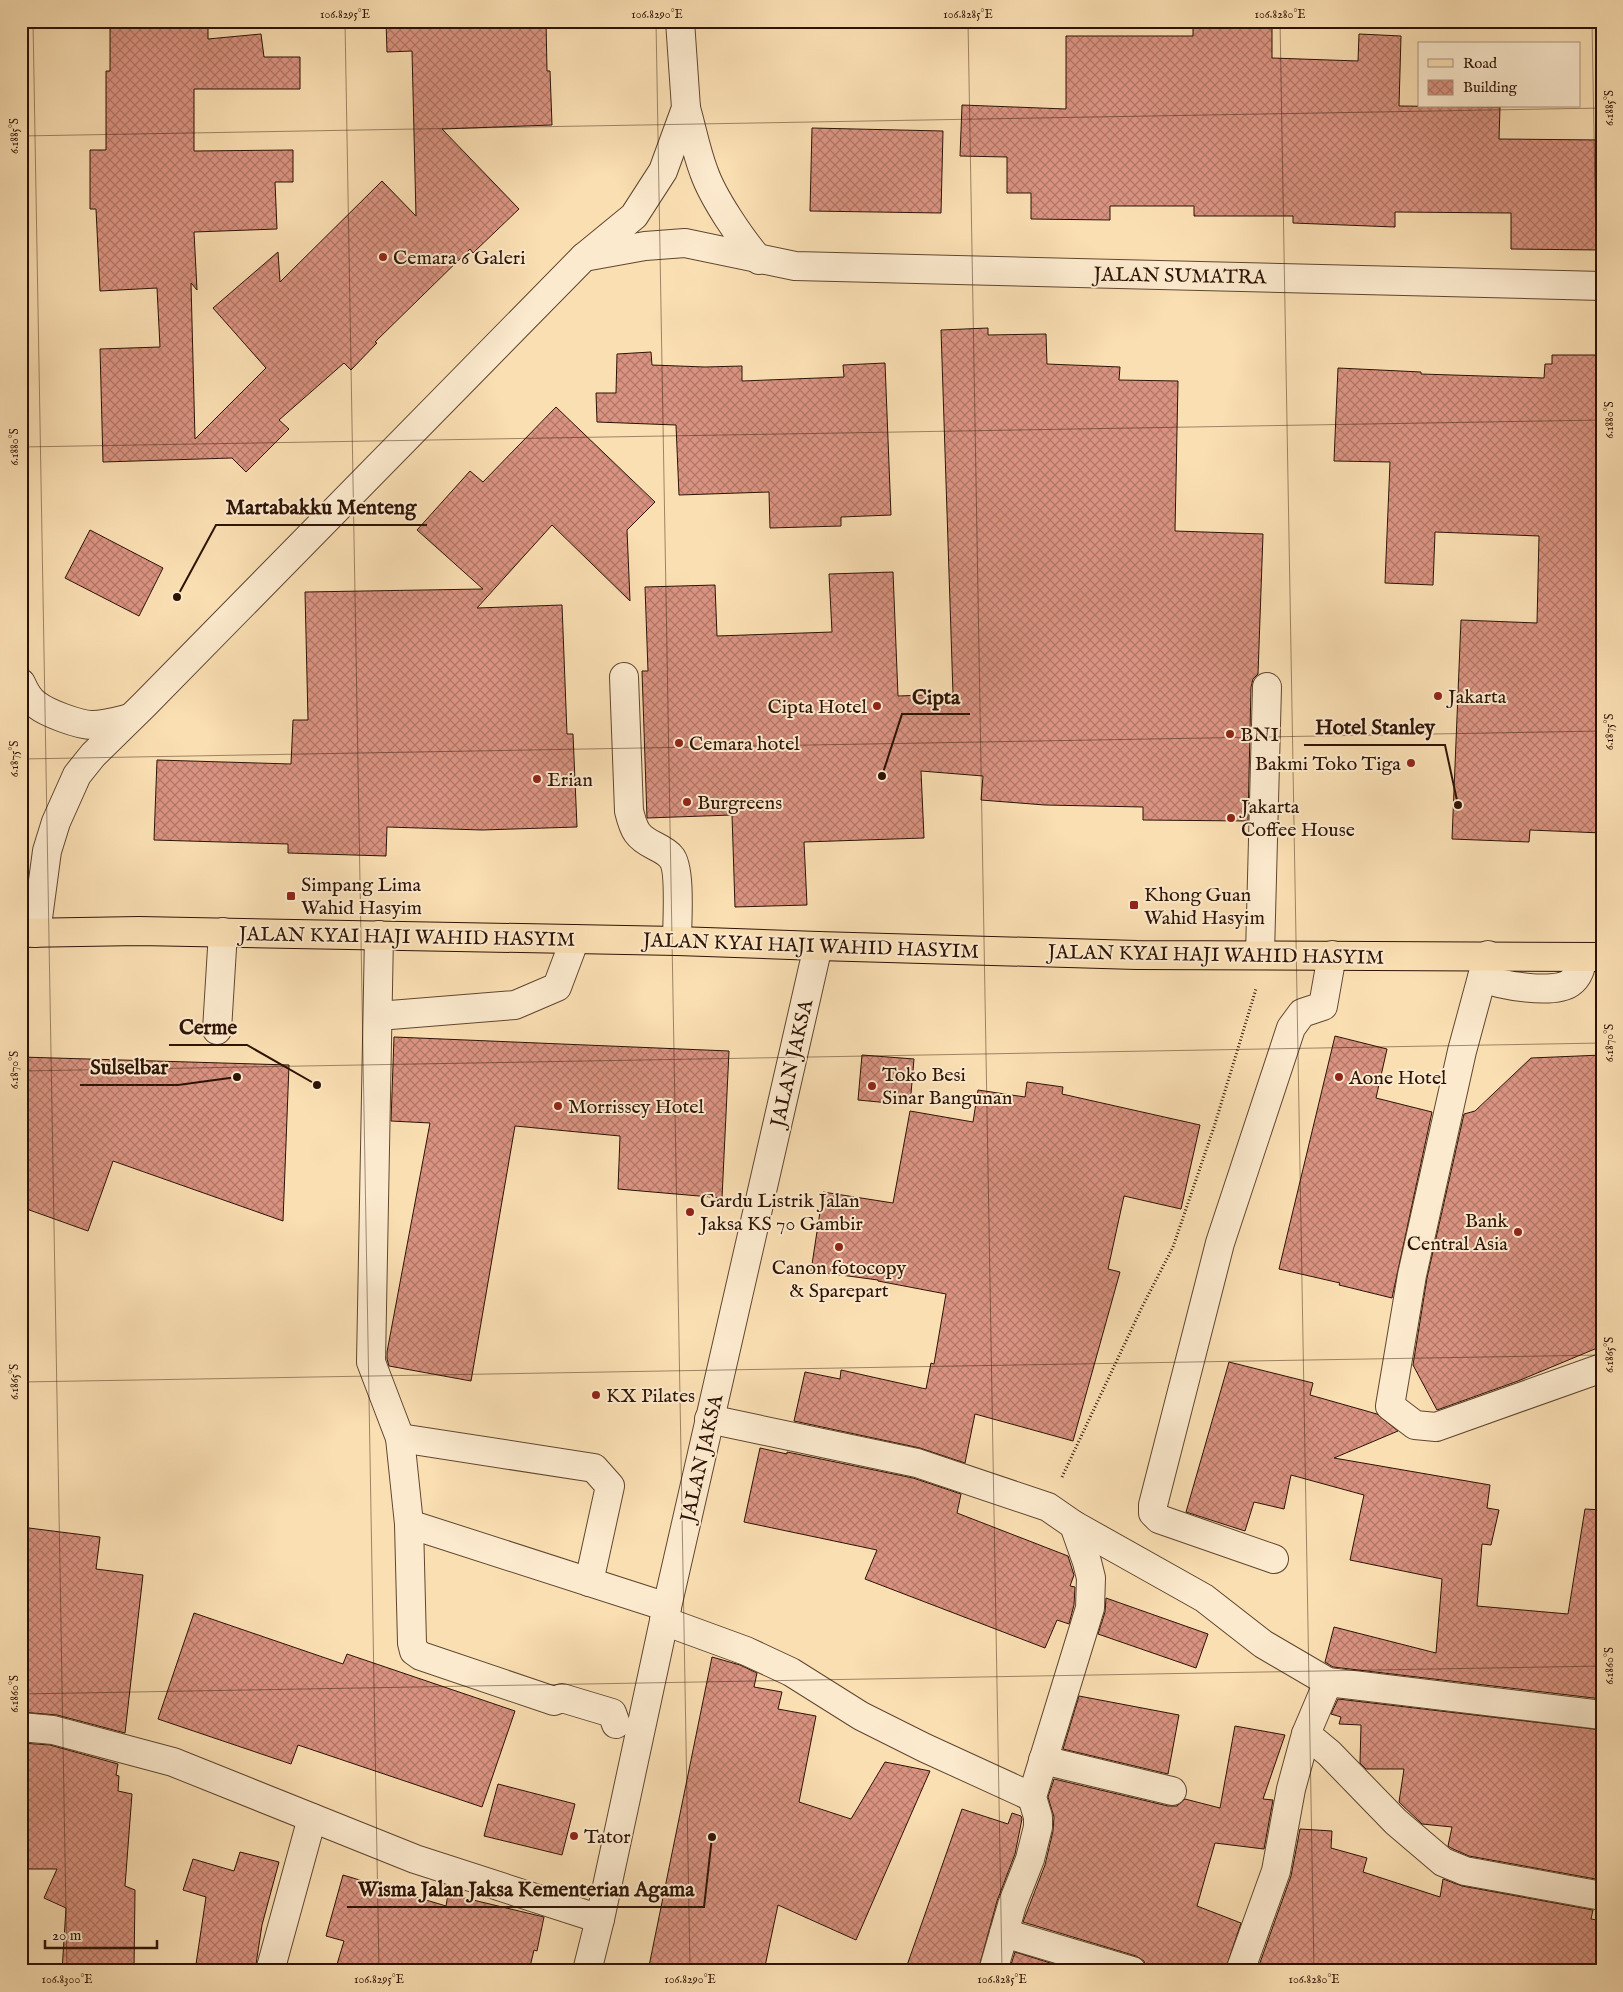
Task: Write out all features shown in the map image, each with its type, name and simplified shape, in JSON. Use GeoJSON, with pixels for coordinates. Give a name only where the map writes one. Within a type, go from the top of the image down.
{"type":"FeatureCollection","features":[{"type":"Feature","properties":{"kind":"main road","name":"JALAN KYAI HAJI WAHID HASYIM"},"geometry":{"type":"LineString","coordinates":[[28,933],[119,930],[678,941],[1137,954],[1263,954],[1332,956],[1485,966],[1592,957]]}},
{"type":"Feature","properties":{"kind":"street"},"geometry":{"type":"LineString","coordinates":[[680,21],[686,108],[704,173],[726,214],[759,260]]}},
{"type":"Feature","properties":{"kind":"street"},"geometry":{"type":"LineString","coordinates":[[28,933],[47,851],[59,815],[77,776],[93,755],[584,257],[634,216],[663,171],[686,108]]}},
{"type":"Feature","properties":{"kind":"street","name":"JALAN SUMATRA"},"geometry":{"type":"LineString","coordinates":[[584,257],[645,246],[685,243],[795,266],[1602,286]]}},
{"type":"Feature","properties":{"kind":"street"},"geometry":{"type":"LineString","coordinates":[[624,678],[629,811],[633,828],[640,837],[672,857],[677,869],[678,941]]}},
{"type":"Feature","properties":{"kind":"street"},"geometry":{"type":"LineString","coordinates":[[21,684],[26,694],[37,706],[76,722],[90,725],[111,723],[130,718]]}},
{"type":"Feature","properties":{"kind":"street"},"geometry":{"type":"LineString","coordinates":[[1263,954],[1267,687]]}},
{"type":"Feature","properties":{"kind":"street"},"geometry":{"type":"LineString","coordinates":[[217,1030],[223,932]]}},
{"type":"Feature","properties":{"kind":"street"},"geometry":{"type":"LineString","coordinates":[[379,935],[371,1362],[400,1438],[410,1524],[412,1643],[414,1651],[421,1656],[554,1701],[559,1716],[607,1729],[628,1727]]}},
{"type":"Feature","properties":{"kind":"street"},"geometry":{"type":"LineString","coordinates":[[378,1016],[514,1005],[557,987],[575,939]]}},
{"type":"Feature","properties":{"kind":"street","name":"JALAN JAKSA"},"geometry":{"type":"LineString","coordinates":[[587,1971],[600,1918],[628,1727],[666,1614],[818,946]]}},
{"type":"Feature","properties":{"kind":"street"},"geometry":{"type":"LineString","coordinates":[[1274,1559],[1159,1519],[1153,1513],[1153,1505],[1220,1244],[1291,1028],[1302,1013],[1323,1006],[1332,956]]}},
{"type":"Feature","properties":{"kind":"street"},"geometry":{"type":"LineString","coordinates":[[1485,966],[1462,1051],[1412,1275],[1390,1406],[1415,1424],[1436,1427],[1602,1368]]}},
{"type":"Feature","properties":{"kind":"street"},"geometry":{"type":"LineString","coordinates":[[710,1419],[917,1463],[1048,1507],[1074,1525],[1204,1598],[1264,1644],[1328,1682],[1602,1715]]}},
{"type":"Feature","properties":{"kind":"street"},"geometry":{"type":"LineString","coordinates":[[400,1438],[594,1468],[610,1486],[589,1582]]}},
{"type":"Feature","properties":{"kind":"street"},"geometry":{"type":"LineString","coordinates":[[410,1524],[589,1582],[666,1614],[791,1672],[861,1716],[925,1748],[1032,1797]]}},
{"type":"Feature","properties":{"kind":"street"},"geometry":{"type":"LineString","coordinates":[[993,1971],[1012,1904],[1030,1859],[1038,1827],[1038,1818],[1032,1797],[1090,1608],[1092,1578],[1074,1525]]}},
{"type":"Feature","properties":{"kind":"street"},"geometry":{"type":"LineString","coordinates":[[1240,1971],[1276,1871],[1291,1789],[1306,1734],[1328,1682]]}},
{"type":"Feature","properties":{"kind":"street"},"geometry":{"type":"LineString","coordinates":[[21,1727],[53,1730],[173,1762],[415,1860],[600,1918]]}},
{"type":"Feature","properties":{"kind":"street"},"geometry":{"type":"LineString","coordinates":[[1306,1734],[1329,1752],[1396,1822],[1443,1862],[1464,1871],[1602,1896]]}},
{"type":"Feature","properties":{"kind":"street"},"geometry":{"type":"LineString","coordinates":[[1044,1760],[1172,1791]]}},
{"type":"Feature","properties":{"kind":"street"},"geometry":{"type":"LineString","coordinates":[[270,1971],[312,1818]]}},
{"type":"Feature","properties":{"kind":"street"},"geometry":{"type":"LineString","coordinates":[[1004,1933],[1132,1971]]}},
{"type":"Feature","properties":{"kind":"path"},"geometry":{"type":"LineString","coordinates":[[1048,1507],[1142,1307],[1173,1247],[1238,1052],[1263,954]]}},
{"type":"Feature","properties":{"kind":"building"},"geometry":{"type":"Polygon","coordinates":[[[110,21],[208,21],[208,39],[261,34],[264,57],[300,57],[300,89],[194,89],[194,151],[293,150],[293,182],[275,182],[277,229],[194,232],[197,290],[191,283],[195,439],[266,368],[213,308],[278,252],[280,282],[382,181],[416,216],[412,51],[387,52],[386,21],[546,21],[547,71],[550,71],[552,125],[442,129],[519,209],[473,253],[470,249],[375,342],[377,343],[351,370],[344,363],[279,420],[289,429],[246,472],[232,458],[103,462],[100,349],[160,347],[157,288],[100,291],[96,209],[90,209],[90,150],[106,150],[106,71],[110,71],[110,21]]]}},
{"type":"Feature","properties":{"kind":"building"},"geometry":{"type":"Polygon","coordinates":[[[1193,21],[1272,21],[1272,58],[1358,61],[1359,34],[1401,36],[1399,106],[1418,106],[1418,108],[1500,108],[1499,139],[1601,140],[1600,250],[1511,249],[1511,213],[1395,212],[1395,227],[1293,223],[1293,216],[1194,216],[1194,206],[1110,206],[1110,220],[1031,219],[1031,193],[1007,193],[1007,157],[960,156],[962,105],[1066,109],[1066,36],[1193,36],[1193,21]]]}},
{"type":"Feature","properties":{"kind":"building"},"geometry":{"type":"Polygon","coordinates":[[[812,128],[943,131],[941,213],[810,211],[812,128]]]}},
{"type":"Feature","properties":{"kind":"building"},"geometry":{"type":"Polygon","coordinates":[[[988,328],[988,335],[1046,334],[1047,364],[1120,367],[1119,380],[1178,381],[1175,531],[1263,534],[1258,674],[1253,679],[1251,687],[1248,821],[1143,820],[1143,807],[1045,805],[981,800],[983,776],[921,771],[924,838],[804,842],[807,905],[735,907],[732,815],[647,818],[642,671],[648,671],[645,587],[715,585],[717,636],[832,632],[829,574],[893,572],[898,696],[953,694],[941,330],[988,328]]]}},
{"type":"Feature","properties":{"kind":"building"},"geometry":{"type":"Polygon","coordinates":[[[651,352],[652,365],[742,366],[742,381],[844,377],[843,365],[885,363],[891,515],[841,517],[841,526],[770,528],[769,492],[679,495],[676,425],[597,422],[596,393],[616,393],[617,354],[651,352]]]}},
{"type":"Feature","properties":{"kind":"building"},"geometry":{"type":"Polygon","coordinates":[[[1552,355],[1602,355],[1602,833],[1530,830],[1529,842],[1452,839],[1461,620],[1537,623],[1539,536],[1435,532],[1433,585],[1385,583],[1390,462],[1334,461],[1338,368],[1421,372],[1421,374],[1544,378],[1545,364],[1552,364],[1552,355]]]}},
{"type":"Feature","properties":{"kind":"building"},"geometry":{"type":"Polygon","coordinates":[[[556,407],[655,502],[627,530],[630,601],[552,525],[477,608],[562,605],[567,734],[573,734],[577,827],[482,830],[387,827],[386,856],[288,853],[288,844],[154,840],[157,760],[291,764],[293,720],[308,720],[305,592],[483,589],[417,530],[470,471],[483,482],[556,407]]]}},
{"type":"Feature","properties":{"kind":"building"},"geometry":{"type":"Polygon","coordinates":[[[90,530],[163,568],[139,616],[65,578],[90,530]]]}},
{"type":"Feature","properties":{"kind":"building"},"geometry":{"type":"Polygon","coordinates":[[[1335,1036],[1387,1049],[1376,1098],[1432,1112],[1392,1298],[1339,1285],[1340,1283],[1279,1269],[1335,1036]]]}},
{"type":"Feature","properties":{"kind":"building","name":"Morrissey Hotel"},"geometry":{"type":"Polygon","coordinates":[[[394,1037],[729,1051],[722,1198],[618,1189],[620,1136],[515,1126],[471,1381],[389,1366],[387,1352],[430,1123],[391,1121],[394,1037]]]}},
{"type":"Feature","properties":{"kind":"building"},"geometry":{"type":"Polygon","coordinates":[[[862,1055],[914,1059],[910,1105],[858,1100],[862,1055]]]}},
{"type":"Feature","properties":{"kind":"building","name":"Bank Central Asia"},"geometry":{"type":"Polygon","coordinates":[[[1602,1055],[1602,1346],[1518,1381],[1437,1410],[1413,1365],[1427,1278],[1464,1114],[1475,1111],[1531,1058],[1602,1055]]]}},
{"type":"Feature","properties":{"kind":"building"},"geometry":{"type":"Polygon","coordinates":[[[21,1057],[289,1065],[283,1221],[113,1161],[88,1231],[21,1207],[21,1057]]]}},
{"type":"Feature","properties":{"kind":"building"},"geometry":{"type":"Polygon","coordinates":[[[1027,1082],[1063,1087],[1062,1094],[1200,1125],[1181,1209],[1124,1196],[1108,1269],[1120,1272],[1073,1441],[975,1414],[965,1463],[920,1448],[794,1421],[805,1372],[840,1379],[841,1370],[926,1389],[931,1363],[934,1364],[946,1294],[878,1280],[811,1271],[823,1192],[893,1203],[910,1111],[973,1122],[978,1090],[1025,1097],[1027,1082]]]}},
{"type":"Feature","properties":{"kind":"building"},"geometry":{"type":"Polygon","coordinates":[[[1229,1362],[1313,1383],[1310,1395],[1377,1414],[1398,1431],[1334,1458],[1490,1485],[1487,1508],[1499,1510],[1491,1545],[1482,1544],[1477,1606],[1568,1614],[1585,1509],[1602,1510],[1602,1699],[1333,1667],[1325,1662],[1334,1627],[1436,1653],[1442,1579],[1350,1560],[1364,1495],[1291,1475],[1284,1509],[1254,1502],[1245,1531],[1186,1512],[1229,1362]]]}},
{"type":"Feature","properties":{"kind":"building"},"geometry":{"type":"Polygon","coordinates":[[[760,1448],[913,1478],[961,1494],[957,1513],[1068,1556],[1074,1575],[1070,1586],[1075,1587],[1074,1605],[1069,1624],[1057,1620],[1045,1648],[865,1579],[877,1550],[744,1522],[760,1448]]]}},
{"type":"Feature","properties":{"kind":"building"},"geometry":{"type":"Polygon","coordinates":[[[21,1527],[100,1537],[96,1569],[143,1575],[125,1733],[57,1715],[21,1712],[21,1527]]]}},
{"type":"Feature","properties":{"kind":"building"},"geometry":{"type":"Polygon","coordinates":[[[1106,1598],[1208,1634],[1196,1668],[1098,1634],[1105,1612],[1106,1598]]]}},
{"type":"Feature","properties":{"kind":"building"},"geometry":{"type":"Polygon","coordinates":[[[194,1613],[343,1664],[347,1654],[515,1711],[482,1807],[298,1745],[291,1764],[158,1719],[194,1613]]]}},
{"type":"Feature","properties":{"kind":"building"},"geometry":{"type":"Polygon","coordinates":[[[712,1657],[740,1665],[757,1673],[754,1687],[782,1692],[778,1709],[816,1716],[799,1802],[851,1819],[885,1762],[930,1771],[856,1940],[778,1905],[764,1971],[648,1971],[712,1657]]]}},
{"type":"Feature","properties":{"kind":"building"},"geometry":{"type":"Polygon","coordinates":[[[1079,1696],[1179,1715],[1168,1774],[1063,1749],[1079,1696]]]}},
{"type":"Feature","properties":{"kind":"building"},"geometry":{"type":"Polygon","coordinates":[[[1338,1699],[1602,1730],[1601,1880],[1469,1856],[1448,1846],[1452,1827],[1422,1824],[1399,1802],[1404,1769],[1366,1769],[1360,1763],[1361,1725],[1339,1724],[1341,1717],[1331,1714],[1338,1699]]]}},
{"type":"Feature","properties":{"kind":"building"},"geometry":{"type":"Polygon","coordinates":[[[1235,1726],[1285,1735],[1263,1799],[1273,1800],[1264,1849],[1215,1843],[1197,1906],[1241,1923],[1225,1971],[1147,1971],[1144,1961],[1136,1956],[1023,1922],[1045,1865],[1053,1831],[1054,1817],[1048,1797],[1054,1779],[1168,1806],[1177,1806],[1185,1799],[1220,1808],[1235,1726]]]}},
{"type":"Feature","properties":{"kind":"building"},"geometry":{"type":"Polygon","coordinates":[[[21,1743],[50,1745],[118,1764],[116,1775],[119,1776],[118,1791],[132,1794],[125,1886],[135,1890],[134,1971],[62,1971],[66,1908],[44,1898],[57,1869],[21,1869],[21,1743]]]}},
{"type":"Feature","properties":{"kind":"building"},"geometry":{"type":"Polygon","coordinates":[[[498,1784],[575,1804],[562,1855],[484,1836],[498,1784]]]}},
{"type":"Feature","properties":{"kind":"building"},"geometry":{"type":"Polygon","coordinates":[[[962,1809],[1008,1824],[1012,1813],[1021,1816],[1022,1819],[1015,1854],[997,1901],[978,1971],[905,1971],[962,1809]]]}},
{"type":"Feature","properties":{"kind":"building"},"geometry":{"type":"Polygon","coordinates":[[[1300,1829],[1332,1831],[1331,1848],[1367,1858],[1363,1872],[1440,1897],[1443,1879],[1462,1886],[1593,1910],[1591,1919],[1602,1921],[1602,1971],[1257,1971],[1291,1876],[1300,1829]]]}},
{"type":"Feature","properties":{"kind":"building"},"geometry":{"type":"Polygon","coordinates":[[[240,1852],[279,1862],[262,1925],[255,1971],[195,1971],[206,1897],[183,1890],[193,1859],[234,1871],[240,1852]]]}},
{"type":"Feature","properties":{"kind":"building"},"geometry":{"type":"Polygon","coordinates":[[[343,1875],[446,1906],[448,1894],[544,1917],[537,1951],[534,1950],[529,1971],[335,1971],[344,1941],[326,1936],[343,1875]]]}},
{"type":"Feature","properties":{"kind":"building"},"geometry":{"type":"Polygon","coordinates":[[[1015,1952],[1076,1971],[1009,1971],[1015,1952]]]}},
{"type":"Feature","properties":{"kind":"place","name":"Cemara 6 Galeri"},"geometry":{"type":"Point","coordinates":[383,257]}},
{"type":"Feature","properties":{"kind":"place","name":"Martabakku Menteng"},"geometry":{"type":"Point","coordinates":[177,597]}},
{"type":"Feature","properties":{"kind":"place","name":"Jakarta"},"geometry":{"type":"Point","coordinates":[1438,696]}},
{"type":"Feature","properties":{"kind":"place","name":"Cipta Hotel"},"geometry":{"type":"Point","coordinates":[877,706]}},
{"type":"Feature","properties":{"kind":"place","name":"BNI"},"geometry":{"type":"Point","coordinates":[1230,734]}},
{"type":"Feature","properties":{"kind":"place","name":"Cemara hotel"},"geometry":{"type":"Point","coordinates":[679,743]}},
{"type":"Feature","properties":{"kind":"place","name":"Bakmi Toko Tiga"},"geometry":{"type":"Point","coordinates":[1411,763]}},
{"type":"Feature","properties":{"kind":"place","name":"Cipta"},"geometry":{"type":"Point","coordinates":[882,776]}},
{"type":"Feature","properties":{"kind":"place","name":"Erian"},"geometry":{"type":"Point","coordinates":[537,779]}},
{"type":"Feature","properties":{"kind":"place","name":"Burgreens"},"geometry":{"type":"Point","coordinates":[687,802]}},
{"type":"Feature","properties":{"kind":"place","name":"Hotel Stanley"},"geometry":{"type":"Point","coordinates":[1458,805]}},
{"type":"Feature","properties":{"kind":"place","name":"Jakarta Coffee House"},"geometry":{"type":"Point","coordinates":[1231,818]}},
{"type":"Feature","properties":{"kind":"place","name":"Simpang Lima Wahid Hasyim"},"geometry":{"type":"Point","coordinates":[291,896]}},
{"type":"Feature","properties":{"kind":"place","name":"Khong Guan Wahid Hasyim"},"geometry":{"type":"Point","coordinates":[1134,905]}},
{"type":"Feature","properties":{"kind":"place","name":"Sulselbar"},"geometry":{"type":"Point","coordinates":[237,1077]}},
{"type":"Feature","properties":{"kind":"place","name":"Aone Hotel"},"geometry":{"type":"Point","coordinates":[1339,1077]}},
{"type":"Feature","properties":{"kind":"place","name":"Cerme"},"geometry":{"type":"Point","coordinates":[317,1085]}},
{"type":"Feature","properties":{"kind":"place","name":"Toko Besi Sinar Bangunan"},"geometry":{"type":"Point","coordinates":[872,1086]}},
{"type":"Feature","properties":{"kind":"place","name":"Morrissey Hotel"},"geometry":{"type":"Point","coordinates":[558,1106]}},
{"type":"Feature","properties":{"kind":"place","name":"Gardu Listrik Jalan Jaksa KS 70 Gambir"},"geometry":{"type":"Point","coordinates":[690,1212]}},
{"type":"Feature","properties":{"kind":"place","name":"Bank Central Asia"},"geometry":{"type":"Point","coordinates":[1518,1232]}},
{"type":"Feature","properties":{"kind":"place","name":"Canon fotocopy & Sparepart"},"geometry":{"type":"Point","coordinates":[839,1247]}},
{"type":"Feature","properties":{"kind":"place","name":"KX Pilates"},"geometry":{"type":"Point","coordinates":[596,1395]}},
{"type":"Feature","properties":{"kind":"place","name":"Tator"},"geometry":{"type":"Point","coordinates":[574,1836]}},
{"type":"Feature","properties":{"kind":"place","name":"Wisma Jalan Jaksa Kementerian Agama"},"geometry":{"type":"Point","coordinates":[712,1837]}}]}
